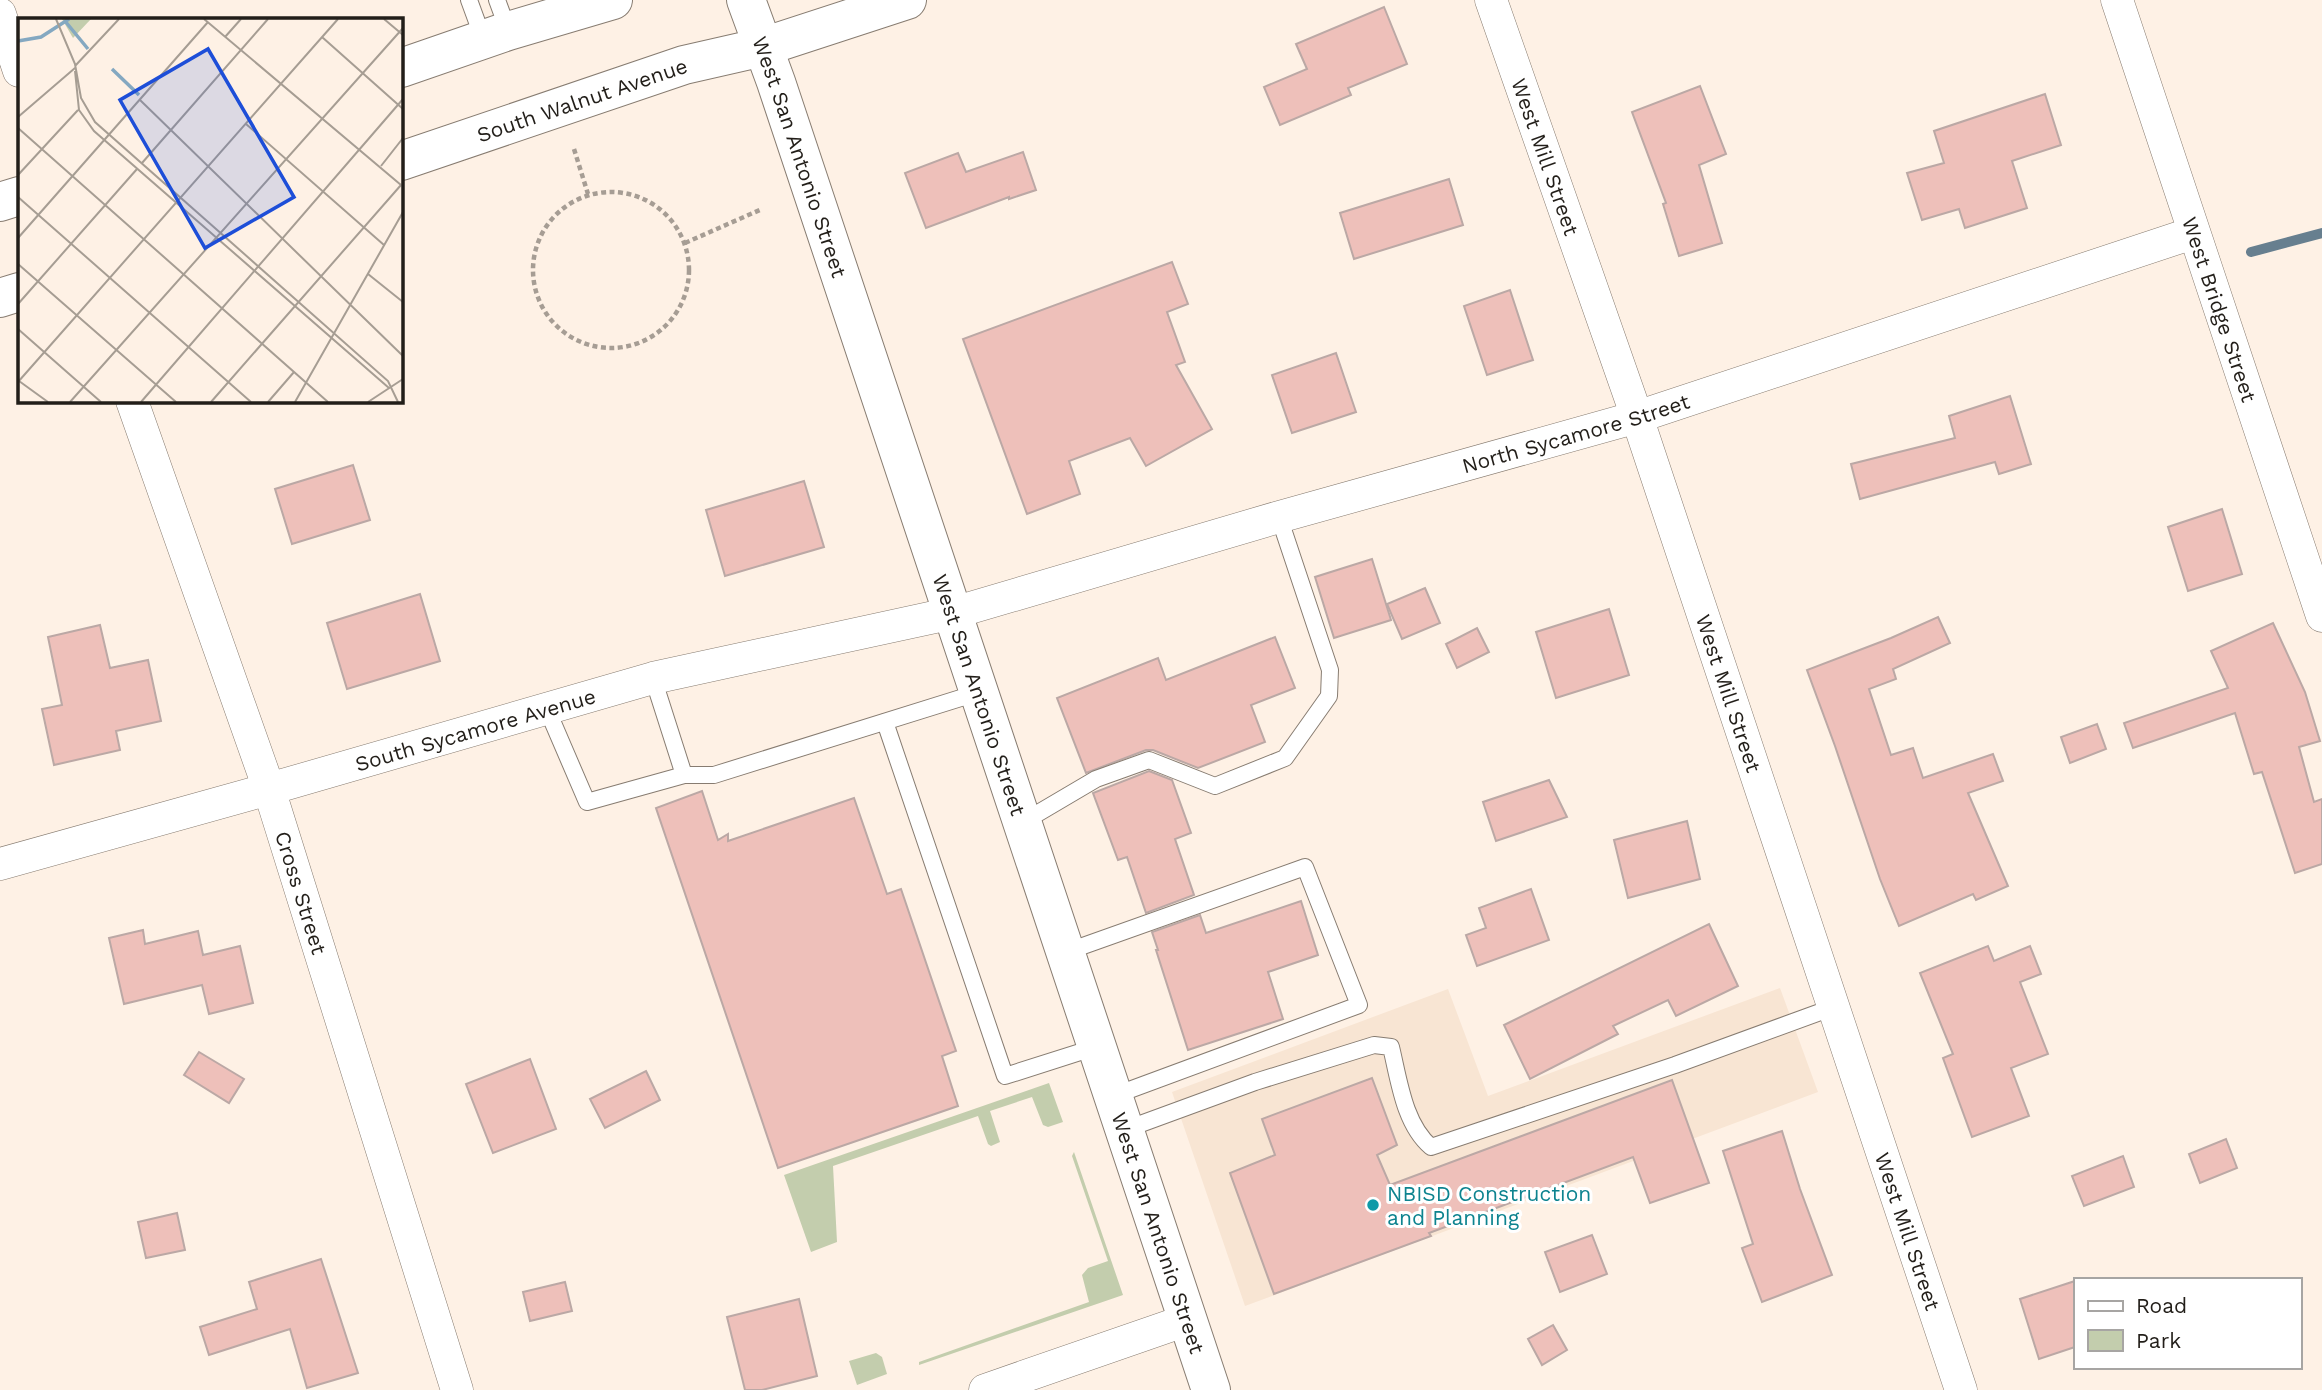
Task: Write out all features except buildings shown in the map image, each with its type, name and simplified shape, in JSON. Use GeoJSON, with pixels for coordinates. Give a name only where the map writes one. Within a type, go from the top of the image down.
{"type":"FeatureCollection","features":[{"type":"Feature","properties":{"kind":"main road"},"geometry":{"type":"LineString","coordinates":[[402,68],[496,24],[613,0]]}},
{"type":"Feature","properties":{"kind":"main road","name":"West San Antonio Street"},"geometry":{"type":"LineString","coordinates":[[746,0],[981,692],[1211,1390]]}},
{"type":"Feature","properties":{"kind":"main road","name":"South Walnut Avenue"},"geometry":{"type":"LineString","coordinates":[[402,161],[684,65],[763,47],[907,0]]}},
{"type":"Feature","properties":{"kind":"main road"},"geometry":{"type":"LineString","coordinates":[[0,202],[18,195]]}},
{"type":"Feature","properties":{"kind":"main road"},"geometry":{"type":"LineString","coordinates":[[0,298],[18,292]]}},
{"type":"Feature","properties":{"kind":"street","name":"West Mill Street"},"geometry":{"type":"LineString","coordinates":[[1492,0],[1637,417],[1961,1390]]}},
{"type":"Feature","properties":{"kind":"street","name":"West Bridge Street"},"geometry":{"type":"LineString","coordinates":[[2116,0],[2322,616]]}},
{"type":"Feature","properties":{"kind":"street"},"geometry":{"type":"LineString","coordinates":[[0,14],[18,68]]}},
{"type":"Feature","properties":{"kind":"street","name":"North Sycamore Street"},"geometry":{"type":"LineString","coordinates":[[953,613],[1279,517],[1637,417],[2193,233]]}},
{"type":"Feature","properties":{"kind":"street","name":"Cross Street"},"geometry":{"type":"LineString","coordinates":[[132,402],[269,789],[457,1390]]}},
{"type":"Feature","properties":{"kind":"street","name":"South Sycamore Avenue"},"geometry":{"type":"LineString","coordinates":[[0,864],[653,678],[953,613]]}},
{"type":"Feature","properties":{"kind":"street"},"geometry":{"type":"LineString","coordinates":[[996,1388],[1187,1320]]}},
{"type":"Feature","properties":{"kind":"lane"},"geometry":{"type":"LineString","coordinates":[[468,0],[496,24]]}},
{"type":"Feature","properties":{"kind":"lane"},"geometry":{"type":"LineString","coordinates":[[1023,822],[1096,779],[1149,760],[1215,786],[1285,758],[1329,696],[1330,670],[1279,517]]}},
{"type":"Feature","properties":{"kind":"lane"},"geometry":{"type":"LineString","coordinates":[[653,678],[684,775]]}},
{"type":"Feature","properties":{"kind":"lane"},"geometry":{"type":"LineString","coordinates":[[547,709],[587,802],[684,775],[714,775],[981,692]]}},
{"type":"Feature","properties":{"kind":"lane"},"geometry":{"type":"LineString","coordinates":[[885,722],[1005,1076],[1097,1047]]}},
{"type":"Feature","properties":{"kind":"lane"},"geometry":{"type":"LineString","coordinates":[[1066,953],[1305,867],[1359,1005],[1118,1113]]}},
{"type":"Feature","properties":{"kind":"lane"},"geometry":{"type":"LineString","coordinates":[[1118,1113],[1255,1082],[1374,1045],[1391,1048],[1404,1102],[1421,1138],[1431,1147],[1675,1065],[1834,1007]]}},
{"type":"Feature","properties":{"kind":"path"},"geometry":{"type":"LineString","coordinates":[[574,149],[588,194]]}},
{"type":"Feature","properties":{"kind":"path"},"geometry":{"type":"LineString","coordinates":[[614,190],[640,196],[663,210],[680,230],[685,243],[689,256],[690,282],[680,308],[664,329],[640,343],[616,349],[591,346],[568,336],[549,319],[537,297],[532,272],[536,246],[547,224],[565,206],[588,194],[614,190]]}},
{"type":"Feature","properties":{"kind":"path"},"geometry":{"type":"LineString","coordinates":[[685,243],[762,209]]}},
{"type":"Feature","properties":{"kind":"shaded area"},"geometry":{"type":"Polygon","coordinates":[[[1780,988],[1818,1092],[1245,1306],[1172,1092],[1448,989],[1488,1096],[1780,988]]]}},
{"type":"Feature","properties":{"kind":"green space"},"geometry":{"type":"Polygon","coordinates":[[[1049,1083],[1063,1122],[1048,1127],[1043,1125],[1032,1097],[990,1111],[1000,1142],[991,1146],[978,1116],[833,1166],[837,1242],[811,1252],[784,1175],[1049,1083]]]}},
{"type":"Feature","properties":{"kind":"green space"},"geometry":{"type":"Polygon","coordinates":[[[1074,1152],[1123,1295],[919,1365],[919,1362],[1089,1302],[1082,1275],[1088,1268],[1108,1261],[1072,1156],[1074,1152]]]}},
{"type":"Feature","properties":{"kind":"green space"},"geometry":{"type":"Polygon","coordinates":[[[876,1353],[882,1357],[887,1374],[857,1385],[849,1361],[876,1353]]]}},
{"type":"Feature","properties":{"kind":"waterway"},"geometry":{"type":"LineString","coordinates":[[2251,252],[2322,233]]}},
{"type":"Feature","properties":{"kind":"place","name":"NBISD Construction and Planning"},"geometry":{"type":"Point","coordinates":[1373,1205]}}]}
